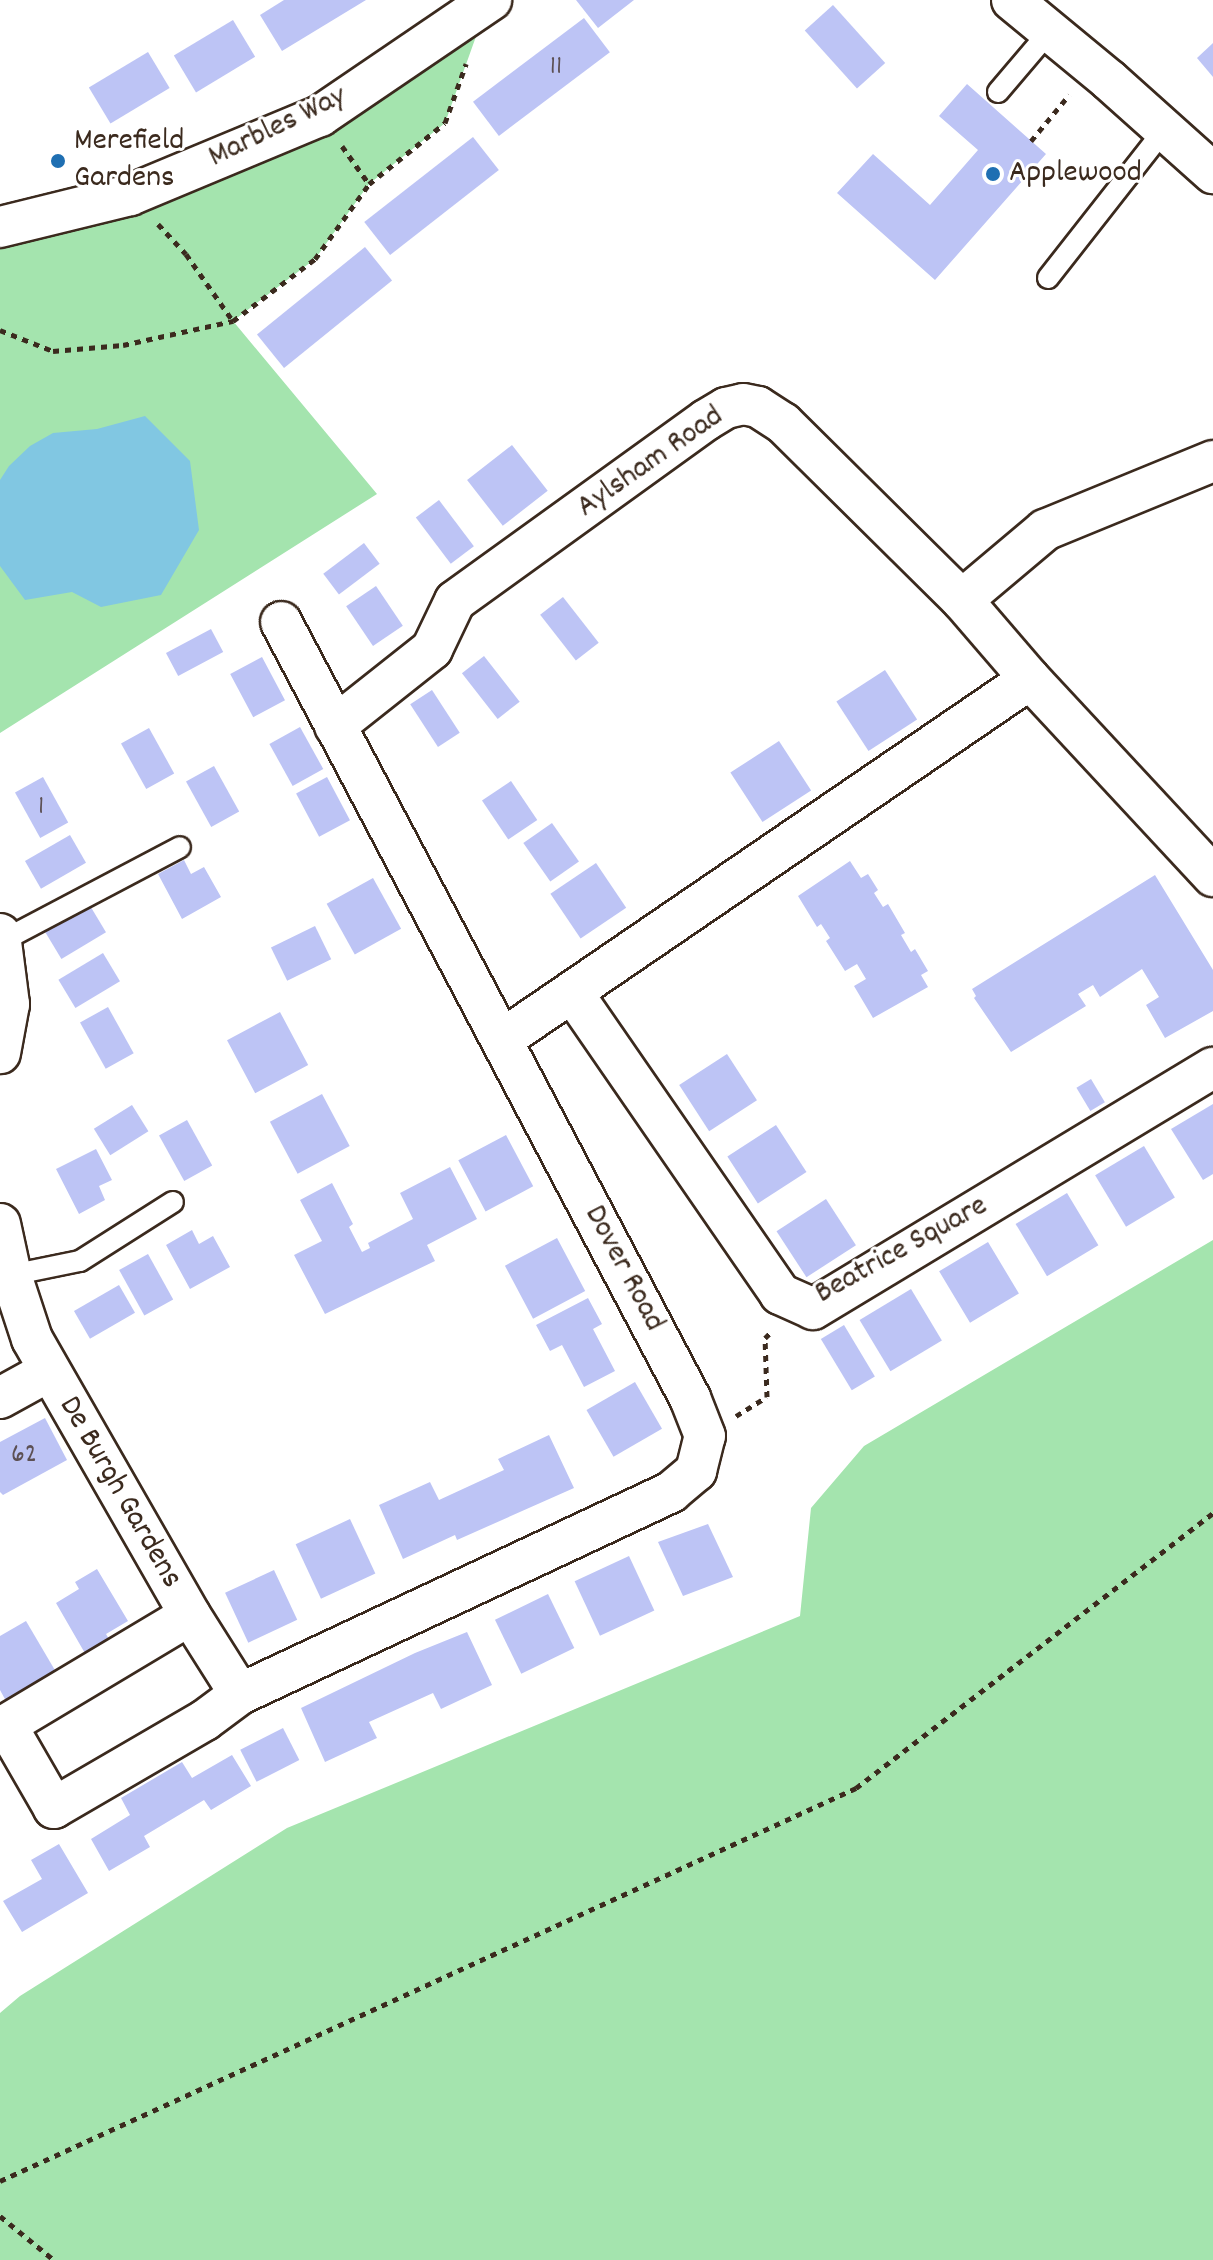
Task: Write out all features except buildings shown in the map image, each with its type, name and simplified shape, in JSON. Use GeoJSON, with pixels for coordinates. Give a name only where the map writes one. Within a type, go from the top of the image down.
{"type":"FeatureCollection","features":[{"type":"Feature","properties":{"kind":"street"},"geometry":{"type":"LineString","coordinates":[[1012,0],[1213,173]]}},
{"type":"Feature","properties":{"kind":"street","name":"Marbles Way"},"geometry":{"type":"LineString","coordinates":[[0,227],[130,195],[320,116],[488,1]]}},
{"type":"Feature","properties":{"kind":"street","name":"Aylsham Road"},"geometry":{"type":"LineString","coordinates":[[335,726],[432,649],[455,601],[706,420],[726,408],[743,404],[758,407],[783,423],[962,600],[1030,679]]}},
{"type":"Feature","properties":{"kind":"street"},"geometry":{"type":"LineString","coordinates":[[962,600],[1045,530],[1213,461]]}},
{"type":"Feature","properties":{"kind":"street","name":"Dover Road"},"geometry":{"type":"LineString","coordinates":[[281,622],[690,1398],[705,1436]]}},
{"type":"Feature","properties":{"kind":"street"},"geometry":{"type":"LineString","coordinates":[[503,1039],[1030,679],[1213,876]]}},
{"type":"Feature","properties":{"kind":"street"},"geometry":{"type":"LineString","coordinates":[[0,1053],[9,1004],[1,937]]}},
{"type":"Feature","properties":{"kind":"street","name":"Beatrice Square"},"geometry":{"type":"LineString","coordinates":[[572,992],[780,1294],[813,1309],[1213,1068]]}},
{"type":"Feature","properties":{"kind":"street","name":"De Burgh Gardens"},"geometry":{"type":"LineString","coordinates":[[0,1224],[24,1319],[49,1371],[190,1615],[240,1694],[205,1720],[54,1808],[6,1725],[190,1615]]}},
{"type":"Feature","properties":{"kind":"street","name":"De Burgh Gardens"},"geometry":{"type":"LineString","coordinates":[[0,1398],[49,1371]]}},
{"type":"Feature","properties":{"kind":"street"},"geometry":{"type":"LineString","coordinates":[[240,1694],[671,1492],[696,1471],[705,1436]]}},
{"type":"Feature","properties":{"kind":"lane"},"geometry":{"type":"LineString","coordinates":[[998,92],[1050,31]]}},
{"type":"Feature","properties":{"kind":"lane"},"geometry":{"type":"LineString","coordinates":[[1048,278],[1164,130]]}},
{"type":"Feature","properties":{"kind":"lane"},"geometry":{"type":"LineString","coordinates":[[1,937],[180,847]]}},
{"type":"Feature","properties":{"kind":"lane"},"geometry":{"type":"LineString","coordinates":[[11,1275],[80,1261],[173,1202]]}},
{"type":"Feature","properties":{"kind":"path"},"geometry":{"type":"LineString","coordinates":[[0,330],[53,351],[123,345],[233,321],[315,259],[369,184],[445,123],[467,63]]}},
{"type":"Feature","properties":{"kind":"path"},"geometry":{"type":"LineString","coordinates":[[1031,141],[1093,67]]}},
{"type":"Feature","properties":{"kind":"path"},"geometry":{"type":"LineString","coordinates":[[320,116],[369,184]]}},
{"type":"Feature","properties":{"kind":"path"},"geometry":{"type":"LineString","coordinates":[[130,195],[186,254],[233,321]]}},
{"type":"Feature","properties":{"kind":"path"},"geometry":{"type":"LineString","coordinates":[[705,1436],[767,1397],[765,1338],[803,1304]]}},
{"type":"Feature","properties":{"kind":"path"},"geometry":{"type":"LineString","coordinates":[[0,2181],[856,1788],[1213,1513]]}},
{"type":"Feature","properties":{"kind":"path"},"geometry":{"type":"LineString","coordinates":[[0,2216],[54,2260]]}},
{"type":"Feature","properties":{"kind":"green space"},"geometry":{"type":"Polygon","coordinates":[[[488,3],[445,123],[369,184],[315,259],[233,321],[377,494],[0,733],[0,227],[320,116],[488,3]]]}},
{"type":"Feature","properties":{"kind":"green space"},"geometry":{"type":"Polygon","coordinates":[[[1213,1240],[1213,2260],[0,2260],[0,2013],[20,1996],[287,1828],[800,1616],[811,1508],[864,1446],[1213,1240]]]}},
{"type":"Feature","properties":{"kind":"water"},"geometry":{"type":"Polygon","coordinates":[[[145,416],[190,461],[199,530],[161,595],[101,607],[72,592],[25,600],[0,566],[0,480],[9,466],[30,446],[53,433],[97,429],[145,416]]]}},
{"type":"Feature","properties":{"kind":"place","name":"Merefield Gardens"},"geometry":{"type":"Point","coordinates":[58,161]}},
{"type":"Feature","properties":{"kind":"place","name":"Applewood"},"geometry":{"type":"Point","coordinates":[993,174]}}]}
